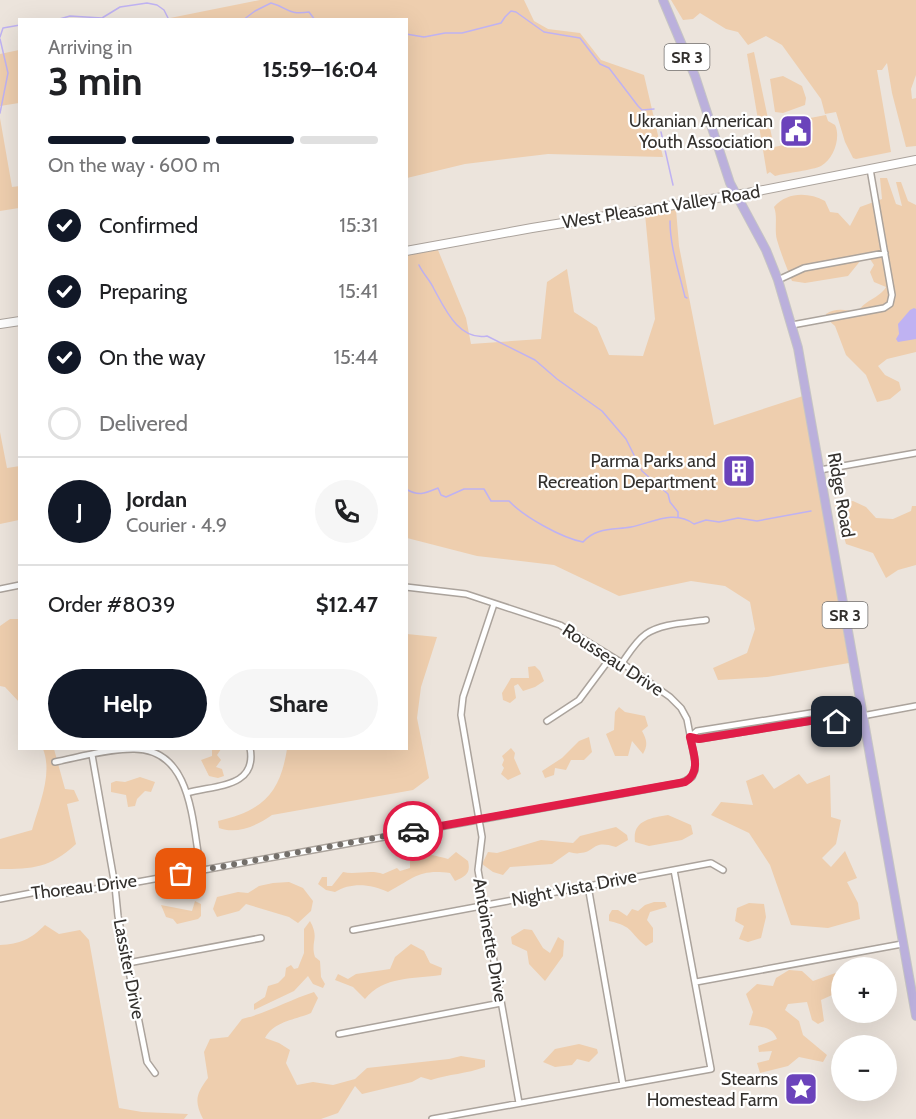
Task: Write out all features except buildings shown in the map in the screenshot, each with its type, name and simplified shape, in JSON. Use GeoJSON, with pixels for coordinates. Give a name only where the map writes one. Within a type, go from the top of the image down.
{"type":"FeatureCollection","features":[{"type":"Feature","properties":{"kind":"main road","name":"Ridge Road"},"geometry":{"type":"LineString","coordinates":[[663,0],[695,76],[735,195],[766,250],[778,279],[798,348],[916,1016]]}},
{"type":"Feature","properties":{"kind":"main road","name":"West Pleasant Valley Road"},"geometry":{"type":"LineString","coordinates":[[408,250],[735,195],[916,160]]}},
{"type":"Feature","properties":{"kind":"main road"},"geometry":{"type":"LineString","coordinates":[[0,324],[18,321]]}},
{"type":"Feature","properties":{"kind":"street"},"geometry":{"type":"LineString","coordinates":[[792,325],[890,304],[892,295],[870,169]]}},
{"type":"Feature","properties":{"kind":"street"},"geometry":{"type":"LineString","coordinates":[[778,279],[804,267],[885,253]]}},
{"type":"Feature","properties":{"kind":"street"},"geometry":{"type":"LineString","coordinates":[[820,470],[916,453]]}},
{"type":"Feature","properties":{"kind":"street"},"geometry":{"type":"LineString","coordinates":[[0,589],[18,585]]}},
{"type":"Feature","properties":{"kind":"street","name":"Rousseau Drive"},"geometry":{"type":"LineString","coordinates":[[408,587],[466,594],[560,625],[622,663],[670,697],[687,718],[690,737]]}},
{"type":"Feature","properties":{"kind":"street","name":"Antoinette Drive"},"geometry":{"type":"LineString","coordinates":[[494,604],[463,697],[461,715],[480,819],[482,844],[478,870],[519,1103]]}},
{"type":"Feature","properties":{"kind":"street"},"geometry":{"type":"LineString","coordinates":[[622,663],[646,634],[658,628],[706,620]]}},
{"type":"Feature","properties":{"kind":"street"},"geometry":{"type":"LineString","coordinates":[[547,721],[579,700],[611,657]]}},
{"type":"Feature","properties":{"kind":"street"},"geometry":{"type":"LineString","coordinates":[[690,737],[699,739],[816,720],[849,721],[862,716],[916,706]]}},
{"type":"Feature","properties":{"kind":"street"},"geometry":{"type":"LineString","coordinates":[[690,737],[697,731],[817,712],[838,714],[853,712],[862,716]]}},
{"type":"Feature","properties":{"kind":"street"},"geometry":{"type":"LineString","coordinates":[[788,716],[789,725]]}},
{"type":"Feature","properties":{"kind":"street","name":"Thoreau Drive"},"geometry":{"type":"LineString","coordinates":[[0,899],[42,891],[68,893],[115,886],[685,782],[692,777],[695,770],[690,737]]}},
{"type":"Feature","properties":{"kind":"street"},"geometry":{"type":"LineString","coordinates":[[55,762],[127,750]]}},
{"type":"Feature","properties":{"kind":"street"},"geometry":{"type":"LineString","coordinates":[[140,750],[156,753],[180,773],[187,793],[201,870]]}},
{"type":"Feature","properties":{"kind":"street"},"geometry":{"type":"LineString","coordinates":[[187,793],[235,783],[245,774],[250,750]]}},
{"type":"Feature","properties":{"kind":"street","name":"Lassiter Drive"},"geometry":{"type":"LineString","coordinates":[[92,755],[115,886],[118,916],[147,1062],[155,1073]]}},
{"type":"Feature","properties":{"kind":"street","name":"Night Vista Drive"},"geometry":{"type":"LineString","coordinates":[[353,930],[711,863],[723,870]]}},
{"type":"Feature","properties":{"kind":"street"},"geometry":{"type":"LineString","coordinates":[[432,1119],[711,1070],[674,870]]}},
{"type":"Feature","properties":{"kind":"street"},"geometry":{"type":"LineString","coordinates":[[588,886],[623,1085]]}},
{"type":"Feature","properties":{"kind":"street"},"geometry":{"type":"LineString","coordinates":[[128,963],[261,938]]}},
{"type":"Feature","properties":{"kind":"street"},"geometry":{"type":"LineString","coordinates":[[696,982],[902,944]]}},
{"type":"Feature","properties":{"kind":"street"},"geometry":{"type":"LineString","coordinates":[[339,1034],[501,1003]]}},
{"type":"Feature","properties":{"kind":"shaded area"},"geometry":{"type":"Polygon","coordinates":[[[260,0],[524,0],[534,21],[548,29],[580,33],[601,60],[644,75],[663,157],[548,154],[465,164],[408,178],[408,18],[170,18],[260,0]]]}},
{"type":"Feature","properties":{"kind":"shaded area"},"geometry":{"type":"Polygon","coordinates":[[[671,0],[916,0],[916,75],[911,89],[912,99],[916,98],[916,146],[906,147],[887,63],[882,70],[877,70],[891,152],[856,159],[853,158],[845,142],[836,112],[825,114],[821,99],[782,45],[766,36],[748,45],[738,32],[726,29],[700,13],[693,19],[683,20],[671,0]]]}},
{"type":"Feature","properties":{"kind":"shaded area"},"geometry":{"type":"Polygon","coordinates":[[[18,50],[18,103],[0,106],[0,54],[18,50]]]}},
{"type":"Feature","properties":{"kind":"shaded area"},"geometry":{"type":"Polygon","coordinates":[[[754,52],[774,147],[805,141],[812,136],[810,118],[826,115],[828,121],[835,125],[837,141],[826,163],[812,169],[775,176],[770,172],[767,174],[747,54],[754,52]]]}},
{"type":"Feature","properties":{"kind":"shaded area"},"geometry":{"type":"Polygon","coordinates":[[[783,76],[802,86],[806,98],[805,105],[783,113],[775,112],[770,79],[783,76]]]}},
{"type":"Feature","properties":{"kind":"shaded area"},"geometry":{"type":"Polygon","coordinates":[[[0,118],[12,187],[18,186],[18,208],[0,211],[0,118]]]}},
{"type":"Feature","properties":{"kind":"shaded area"},"geometry":{"type":"Polygon","coordinates":[[[880,178],[887,178],[896,204],[902,206],[896,182],[901,182],[908,201],[916,205],[916,352],[887,359],[878,366],[885,375],[899,382],[901,390],[890,399],[877,402],[866,375],[846,355],[835,326],[827,319],[826,314],[841,310],[857,314],[886,287],[874,282],[870,272],[874,265],[870,259],[861,260],[848,276],[805,283],[792,281],[777,240],[774,207],[791,196],[812,196],[825,201],[830,212],[838,213],[850,226],[860,207],[882,199],[880,178]]]}},
{"type":"Feature","properties":{"kind":"shaded area"},"geometry":{"type":"Polygon","coordinates":[[[676,209],[679,246],[714,425],[803,396],[849,663],[767,677],[718,680],[713,668],[747,653],[755,629],[750,602],[725,586],[691,581],[619,596],[554,565],[477,556],[408,538],[408,255],[438,250],[466,318],[471,344],[541,339],[547,282],[567,269],[574,312],[597,327],[609,355],[643,356],[655,319],[645,214],[676,209]]]}},
{"type":"Feature","properties":{"kind":"shaded area"},"geometry":{"type":"Polygon","coordinates":[[[914,308],[916,309],[916,339],[898,342],[896,339],[899,334],[898,324],[914,308]]]}},
{"type":"Feature","properties":{"kind":"shaded area"},"geometry":{"type":"Polygon","coordinates":[[[0,432],[7,468],[18,466],[18,520],[0,524],[0,432]]]}},
{"type":"Feature","properties":{"kind":"shaded area"},"geometry":{"type":"Polygon","coordinates":[[[853,501],[866,507],[876,518],[893,519],[911,511],[912,506],[916,506],[916,565],[898,570],[886,578],[873,553],[846,544],[835,505],[853,501]]]}},
{"type":"Feature","properties":{"kind":"shaded area"},"geometry":{"type":"Polygon","coordinates":[[[10,619],[18,619],[18,701],[5,687],[0,686],[0,626],[10,619]]]}},
{"type":"Feature","properties":{"kind":"shaded area"},"geometry":{"type":"Polygon","coordinates":[[[408,634],[437,637],[421,687],[417,718],[429,778],[413,790],[272,815],[240,830],[219,828],[218,821],[246,812],[266,798],[274,789],[284,765],[287,750],[408,750],[408,634]]]}},
{"type":"Feature","properties":{"kind":"shaded area"},"geometry":{"type":"Polygon","coordinates":[[[535,666],[544,681],[523,691],[518,684],[514,686],[516,698],[510,703],[503,700],[502,693],[511,678],[529,678],[528,667],[535,666]]]}},
{"type":"Feature","properties":{"kind":"shaded area"},"geometry":{"type":"Polygon","coordinates":[[[619,707],[625,712],[645,716],[648,726],[642,731],[646,742],[643,754],[632,741],[628,756],[615,756],[606,734],[614,730],[615,712],[619,707]]]}},
{"type":"Feature","properties":{"kind":"shaded area"},"geometry":{"type":"Polygon","coordinates":[[[589,737],[592,752],[584,760],[571,760],[566,770],[555,768],[554,775],[545,778],[542,771],[562,758],[579,741],[589,737]]]}},
{"type":"Feature","properties":{"kind":"shaded area"},"geometry":{"type":"Polygon","coordinates":[[[511,748],[515,753],[514,758],[521,774],[508,780],[501,774],[504,768],[502,756],[511,748]]]}},
{"type":"Feature","properties":{"kind":"shaded area"},"geometry":{"type":"Polygon","coordinates":[[[43,750],[54,750],[65,789],[74,790],[79,801],[67,804],[76,844],[58,858],[41,866],[0,869],[0,839],[32,830],[46,779],[46,759],[43,750]]]}},
{"type":"Feature","properties":{"kind":"shaded area"},"geometry":{"type":"Polygon","coordinates":[[[212,750],[220,750],[217,755],[221,760],[216,767],[222,769],[224,776],[218,778],[209,776],[201,760],[212,756],[212,750]]]}},
{"type":"Feature","properties":{"kind":"shaded area"},"geometry":{"type":"Polygon","coordinates":[[[763,774],[774,789],[799,774],[807,784],[830,775],[831,817],[841,820],[836,844],[822,858],[831,867],[845,851],[857,878],[847,882],[858,903],[860,919],[828,928],[791,925],[770,865],[749,833],[711,815],[721,802],[753,805],[746,781],[763,774]]]}},
{"type":"Feature","properties":{"kind":"shaded area"},"geometry":{"type":"Polygon","coordinates":[[[140,777],[155,782],[151,792],[145,791],[137,799],[135,806],[128,807],[126,795],[111,792],[111,783],[125,782],[140,777]]]}},
{"type":"Feature","properties":{"kind":"shaded area"},"geometry":{"type":"Polygon","coordinates":[[[668,815],[691,825],[693,834],[682,840],[649,846],[635,842],[636,829],[644,821],[668,815]]]}},
{"type":"Feature","properties":{"kind":"shaded area"},"geometry":{"type":"Polygon","coordinates":[[[616,827],[627,835],[628,840],[616,847],[602,844],[585,852],[569,852],[552,864],[510,867],[503,875],[493,872],[482,864],[488,852],[497,853],[541,840],[573,843],[580,836],[616,827]]]}},
{"type":"Feature","properties":{"kind":"shaded area"},"geometry":{"type":"Polygon","coordinates":[[[456,852],[468,861],[469,868],[465,876],[455,881],[450,873],[431,872],[417,876],[388,892],[375,887],[354,885],[335,892],[326,890],[318,884],[322,877],[327,877],[327,886],[332,886],[343,872],[383,874],[397,868],[400,871],[410,868],[410,859],[421,855],[448,859],[456,852]]]}},
{"type":"Feature","properties":{"kind":"shaded area"},"geometry":{"type":"Polygon","coordinates":[[[289,882],[303,888],[313,901],[311,911],[298,923],[289,917],[246,904],[239,911],[217,917],[213,909],[217,897],[238,892],[248,893],[259,886],[289,882]]]}},
{"type":"Feature","properties":{"kind":"shaded area"},"geometry":{"type":"Polygon","coordinates":[[[195,901],[201,904],[201,916],[198,919],[177,924],[173,919],[166,917],[161,905],[192,911],[195,901]]]}},
{"type":"Feature","properties":{"kind":"shaded area"},"geometry":{"type":"Polygon","coordinates":[[[654,902],[665,902],[667,907],[650,912],[647,920],[653,928],[653,942],[646,946],[627,928],[609,921],[612,910],[618,910],[627,916],[632,909],[638,911],[654,902]]]}},
{"type":"Feature","properties":{"kind":"shaded area"},"geometry":{"type":"Polygon","coordinates":[[[749,903],[764,904],[766,917],[761,938],[748,942],[739,939],[744,926],[735,921],[737,908],[749,903]]]}},
{"type":"Feature","properties":{"kind":"shaded area"},"geometry":{"type":"Polygon","coordinates":[[[310,921],[315,936],[315,957],[320,961],[321,977],[325,984],[323,988],[313,984],[308,976],[294,991],[254,1010],[254,1004],[265,997],[268,986],[278,983],[285,976],[286,968],[291,965],[294,969],[298,968],[304,953],[304,929],[310,921]]]}},
{"type":"Feature","properties":{"kind":"shaded area"},"geometry":{"type":"Polygon","coordinates":[[[45,925],[59,934],[80,930],[89,940],[119,1108],[142,1112],[188,1114],[184,1119],[0,1119],[0,945],[25,940],[45,925]]]}},
{"type":"Feature","properties":{"kind":"shaded area"},"geometry":{"type":"Polygon","coordinates":[[[524,929],[532,930],[543,948],[550,953],[558,937],[564,941],[563,956],[545,981],[529,964],[527,951],[512,944],[511,937],[524,929]]]}},
{"type":"Feature","properties":{"kind":"shaded area"},"geometry":{"type":"Polygon","coordinates":[[[411,944],[424,951],[430,963],[442,968],[441,975],[390,982],[365,999],[353,987],[335,980],[338,974],[348,979],[356,974],[390,969],[395,957],[411,944]]]}},
{"type":"Feature","properties":{"kind":"shaded area"},"geometry":{"type":"Polygon","coordinates":[[[789,970],[802,971],[813,981],[831,975],[831,996],[821,1000],[824,1021],[818,1024],[812,1020],[807,1002],[788,1004],[785,1010],[799,1021],[803,1035],[827,1055],[823,1062],[799,1057],[788,1066],[760,1073],[757,1063],[769,1060],[772,1051],[759,1052],[758,1046],[777,1039],[769,1029],[749,1025],[753,1012],[746,994],[757,984],[773,986],[776,978],[789,970]]]}},
{"type":"Feature","properties":{"kind":"shaded area"},"geometry":{"type":"Polygon","coordinates":[[[314,992],[318,998],[311,1013],[279,1024],[265,1038],[290,1050],[286,1063],[297,1085],[313,1082],[333,1085],[355,1079],[367,1068],[461,1056],[485,1060],[485,1067],[431,1080],[421,1077],[412,1082],[362,1094],[355,1086],[338,1113],[321,1119],[203,1119],[197,1102],[208,1078],[204,1052],[210,1039],[228,1037],[242,1019],[314,992]]]}},
{"type":"Feature","properties":{"kind":"shaded area"},"geometry":{"type":"Polygon","coordinates":[[[579,1044],[597,1049],[598,1053],[589,1062],[577,1059],[572,1065],[555,1067],[543,1062],[555,1049],[579,1044]]]}},
{"type":"Feature","properties":{"kind":"waterway"},"geometry":{"type":"LineString","coordinates":[[102,18],[120,7],[147,3],[157,5],[164,10],[168,18]]}},
{"type":"Feature","properties":{"kind":"waterway"},"geometry":{"type":"LineString","coordinates":[[246,18],[271,3],[292,12],[309,12],[314,18]]}},
{"type":"Feature","properties":{"kind":"waterway"},"geometry":{"type":"LineString","coordinates":[[408,34],[424,37],[462,33],[501,23],[511,11],[516,12],[544,32],[580,38],[600,64],[609,68],[642,110],[654,109]]}},
{"type":"Feature","properties":{"kind":"waterway"},"geometry":{"type":"LineString","coordinates":[[63,18],[70,16],[102,18]]}},
{"type":"Feature","properties":{"kind":"waterway"},"geometry":{"type":"LineString","coordinates":[[0,37],[3,28],[18,25]]}},
{"type":"Feature","properties":{"kind":"waterway"},"geometry":{"type":"LineString","coordinates":[[0,39],[8,73],[0,113]]}},
{"type":"Feature","properties":{"kind":"waterway"},"geometry":{"type":"LineString","coordinates":[[661,132],[673,185]]}},
{"type":"Feature","properties":{"kind":"waterway"},"geometry":{"type":"LineString","coordinates":[[670,221],[675,259],[687,298]]}},
{"type":"Feature","properties":{"kind":"waterway"},"geometry":{"type":"LineString","coordinates":[[419,265],[448,314],[461,329],[468,334],[487,336],[535,360],[602,411],[626,439],[642,471],[668,494],[670,502],[678,512],[678,517]]}},
{"type":"Feature","properties":{"kind":"waterway"},"geometry":{"type":"LineString","coordinates":[[408,490],[419,494],[438,488],[441,495],[446,497],[464,489],[484,489],[491,501],[509,501],[524,514],[544,526],[583,542],[599,531],[631,527],[663,518],[679,518],[694,524],[706,520],[719,522],[738,518],[757,521],[811,511]]}},
{"type":"Feature","properties":{"kind":"way so far"},"geometry":{"type":"LineString","coordinates":[[181,874],[413,831]]}},
{"type":"Feature","properties":{"kind":"place","name":"Ukranian American Youth Association"},"geometry":{"type":"Point","coordinates":[796,131]}},
{"type":"Feature","properties":{"kind":"place","name":"Parma Parks and Recreation Department"},"geometry":{"type":"Point","coordinates":[739,471]}},
{"type":"Feature","properties":{"kind":"place","name":"Stearns Homestead Farm"},"geometry":{"type":"Point","coordinates":[801,1089]}},
{"type":"Feature","properties":{"kind":"route"},"geometry":{"type":"LineString","coordinates":[[413,831],[685,782],[692,777],[695,770],[690,737],[699,739],[816,720],[837,722]]}}]}
